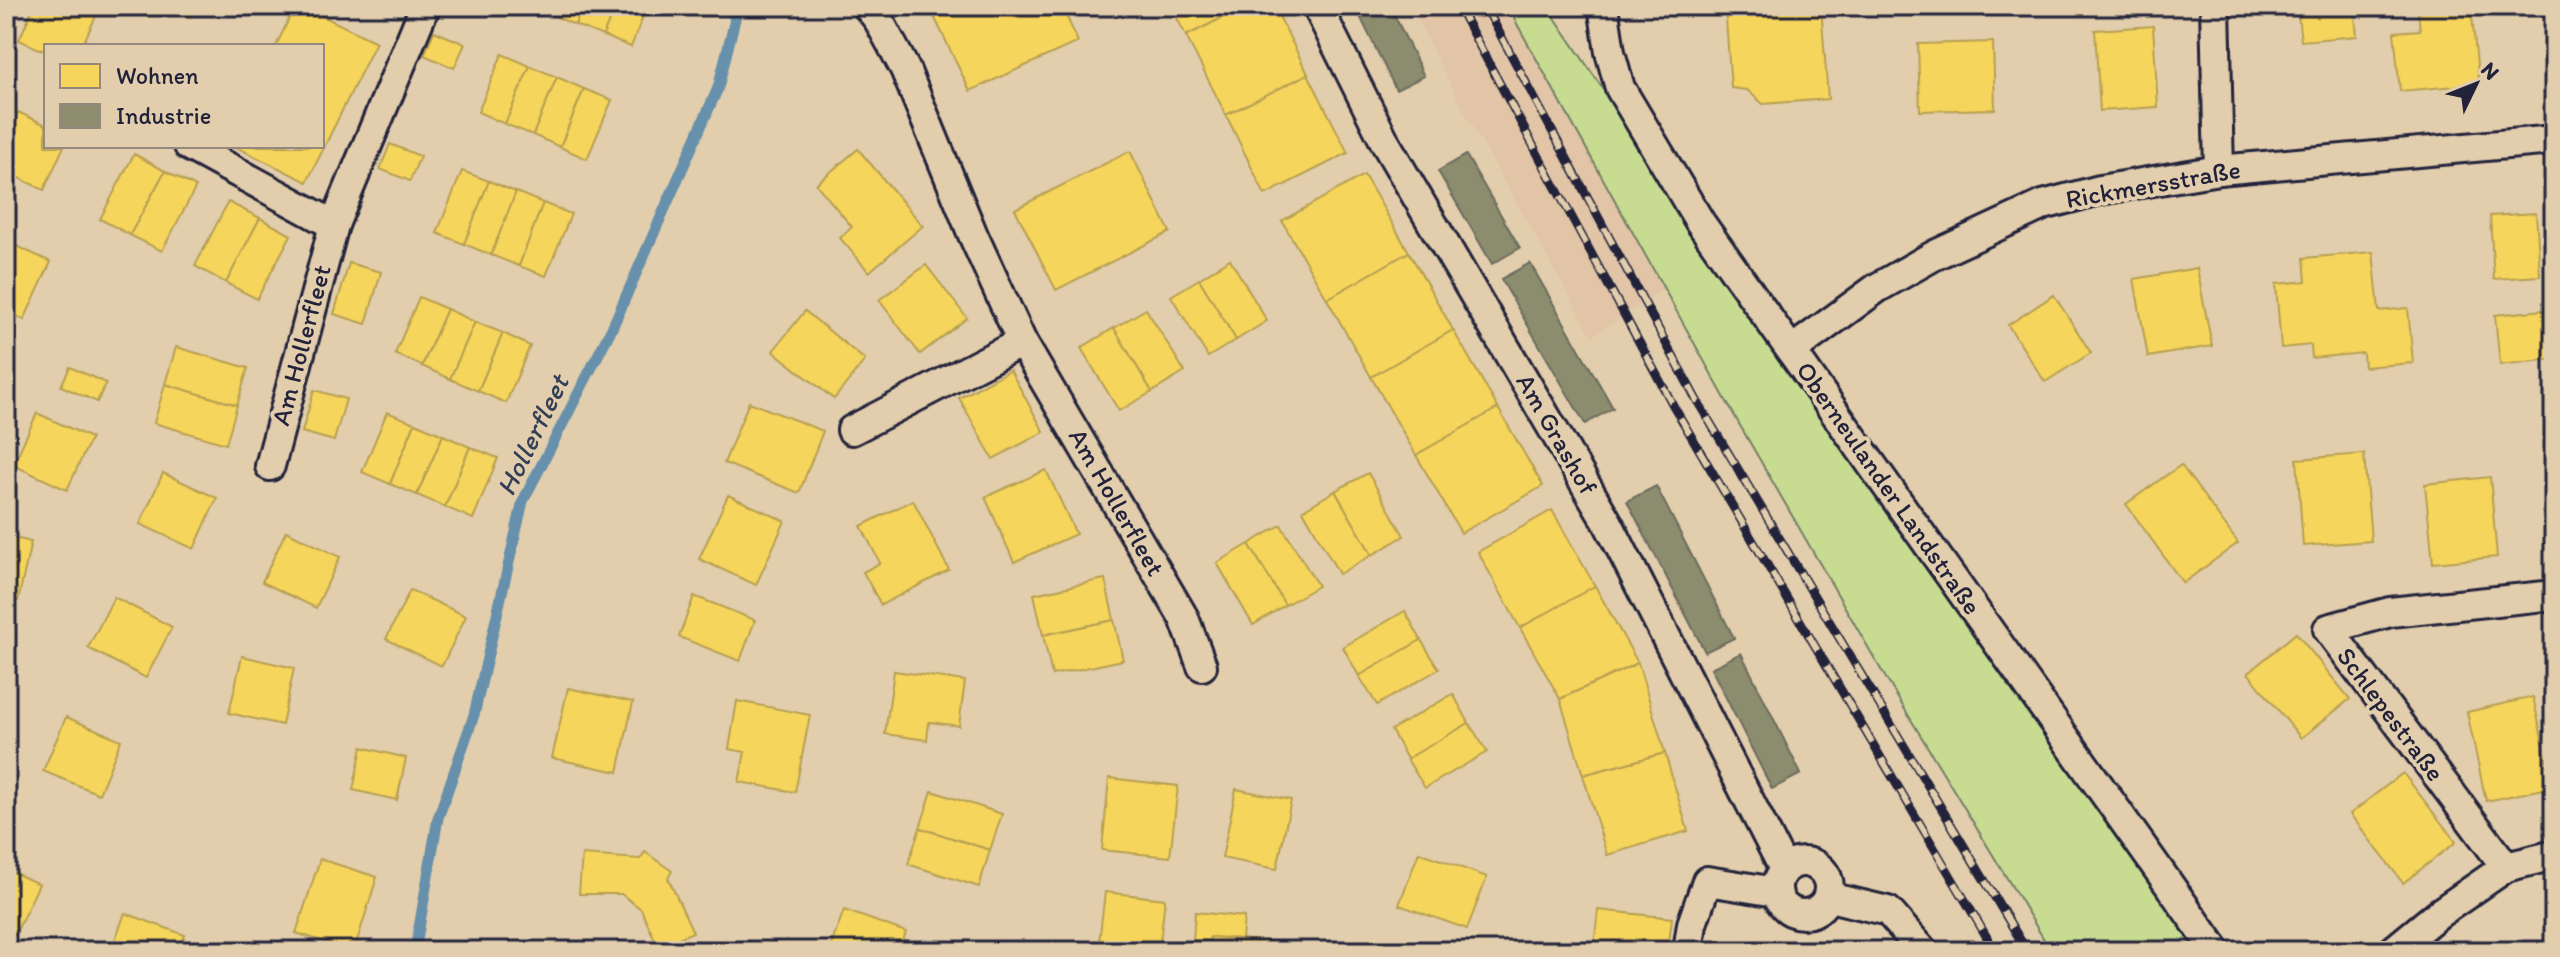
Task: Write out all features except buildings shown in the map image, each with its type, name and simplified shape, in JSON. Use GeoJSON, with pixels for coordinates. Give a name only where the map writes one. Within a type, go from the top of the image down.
{"type":"FeatureCollection","features":[{"type":"Feature","properties":{"kind":"street","name":"Am Hollerfleet"},"geometry":{"type":"LineString","coordinates":[[270,466],[334,225],[425,6]]}},
{"type":"Feature","properties":{"kind":"street","name":"Am Hollerfleet"},"geometry":{"type":"LineString","coordinates":[[867,6],[878,19],[905,69],[973,235],[1022,342],[1178,606],[1202,666]]}},
{"type":"Feature","properties":{"kind":"street","name":"Am Grashof"},"geometry":{"type":"LineString","coordinates":[[1317,6],[1386,144],[1608,523],[1780,880],[1780,903],[1800,915],[1812,913],[1823,907],[1829,897],[1830,885],[1817,865],[1805,861],[1794,863],[1780,880],[1707,881],[1692,924],[1688,951]]}},
{"type":"Feature","properties":{"kind":"street","name":"Oberneulander Landstraße"},"geometry":{"type":"LineString","coordinates":[[1603,6],[1610,52],[1620,88],[1700,222],[2216,951]]}},
{"type":"Feature","properties":{"kind":"street"},"geometry":{"type":"LineString","coordinates":[[2215,6],[2219,170]]}},
{"type":"Feature","properties":{"kind":"street","name":"Rickmersstraße"},"geometry":{"type":"LineString","coordinates":[[1791,351],[1877,288],[1935,255],[2043,205],[2100,190],[2219,170],[2554,140]]}},
{"type":"Feature","properties":{"kind":"street"},"geometry":{"type":"LineString","coordinates":[[193,148],[334,225]]}},
{"type":"Feature","properties":{"kind":"street"},"geometry":{"type":"LineString","coordinates":[[852,430],[1022,342]]}},
{"type":"Feature","properties":{"kind":"street","name":"Schlepestraße"},"geometry":{"type":"LineString","coordinates":[[2506,867],[2328,629],[2390,612],[2554,595]]}},
{"type":"Feature","properties":{"kind":"street"},"geometry":{"type":"LineString","coordinates":[[2393,951],[2438,914],[2506,867],[2554,855]]}},
{"type":"Feature","properties":{"kind":"street"},"geometry":{"type":"LineString","coordinates":[[1829,897],[1888,911],[1923,951]]}},
{"type":"Feature","properties":{"kind":"shaded area"},"geometry":{"type":"Polygon","coordinates":[[[1411,6],[1507,6],[1664,289],[1592,336],[1459,102],[1411,6]]]}},
{"type":"Feature","properties":{"kind":"green space"},"geometry":{"type":"Polygon","coordinates":[[[1507,6],[1547,6],[1783,357],[2201,951],[2051,951],[1887,680],[1738,422],[1507,6]]]}},
{"type":"Feature","properties":{"kind":"waterway","name":"Hollerfleet"},"geometry":{"type":"LineString","coordinates":[[415,951],[438,818],[474,715],[523,501],[612,328],[718,88],[735,19],[729,6]]}},
{"type":"Feature","properties":{"kind":"railway"},"geometry":{"type":"LineString","coordinates":[[1458,6],[1674,407],[1995,951]]}},
{"type":"Feature","properties":{"kind":"railway"},"geometry":{"type":"LineString","coordinates":[[1485,6],[1696,399],[2027,951]]}}]}
